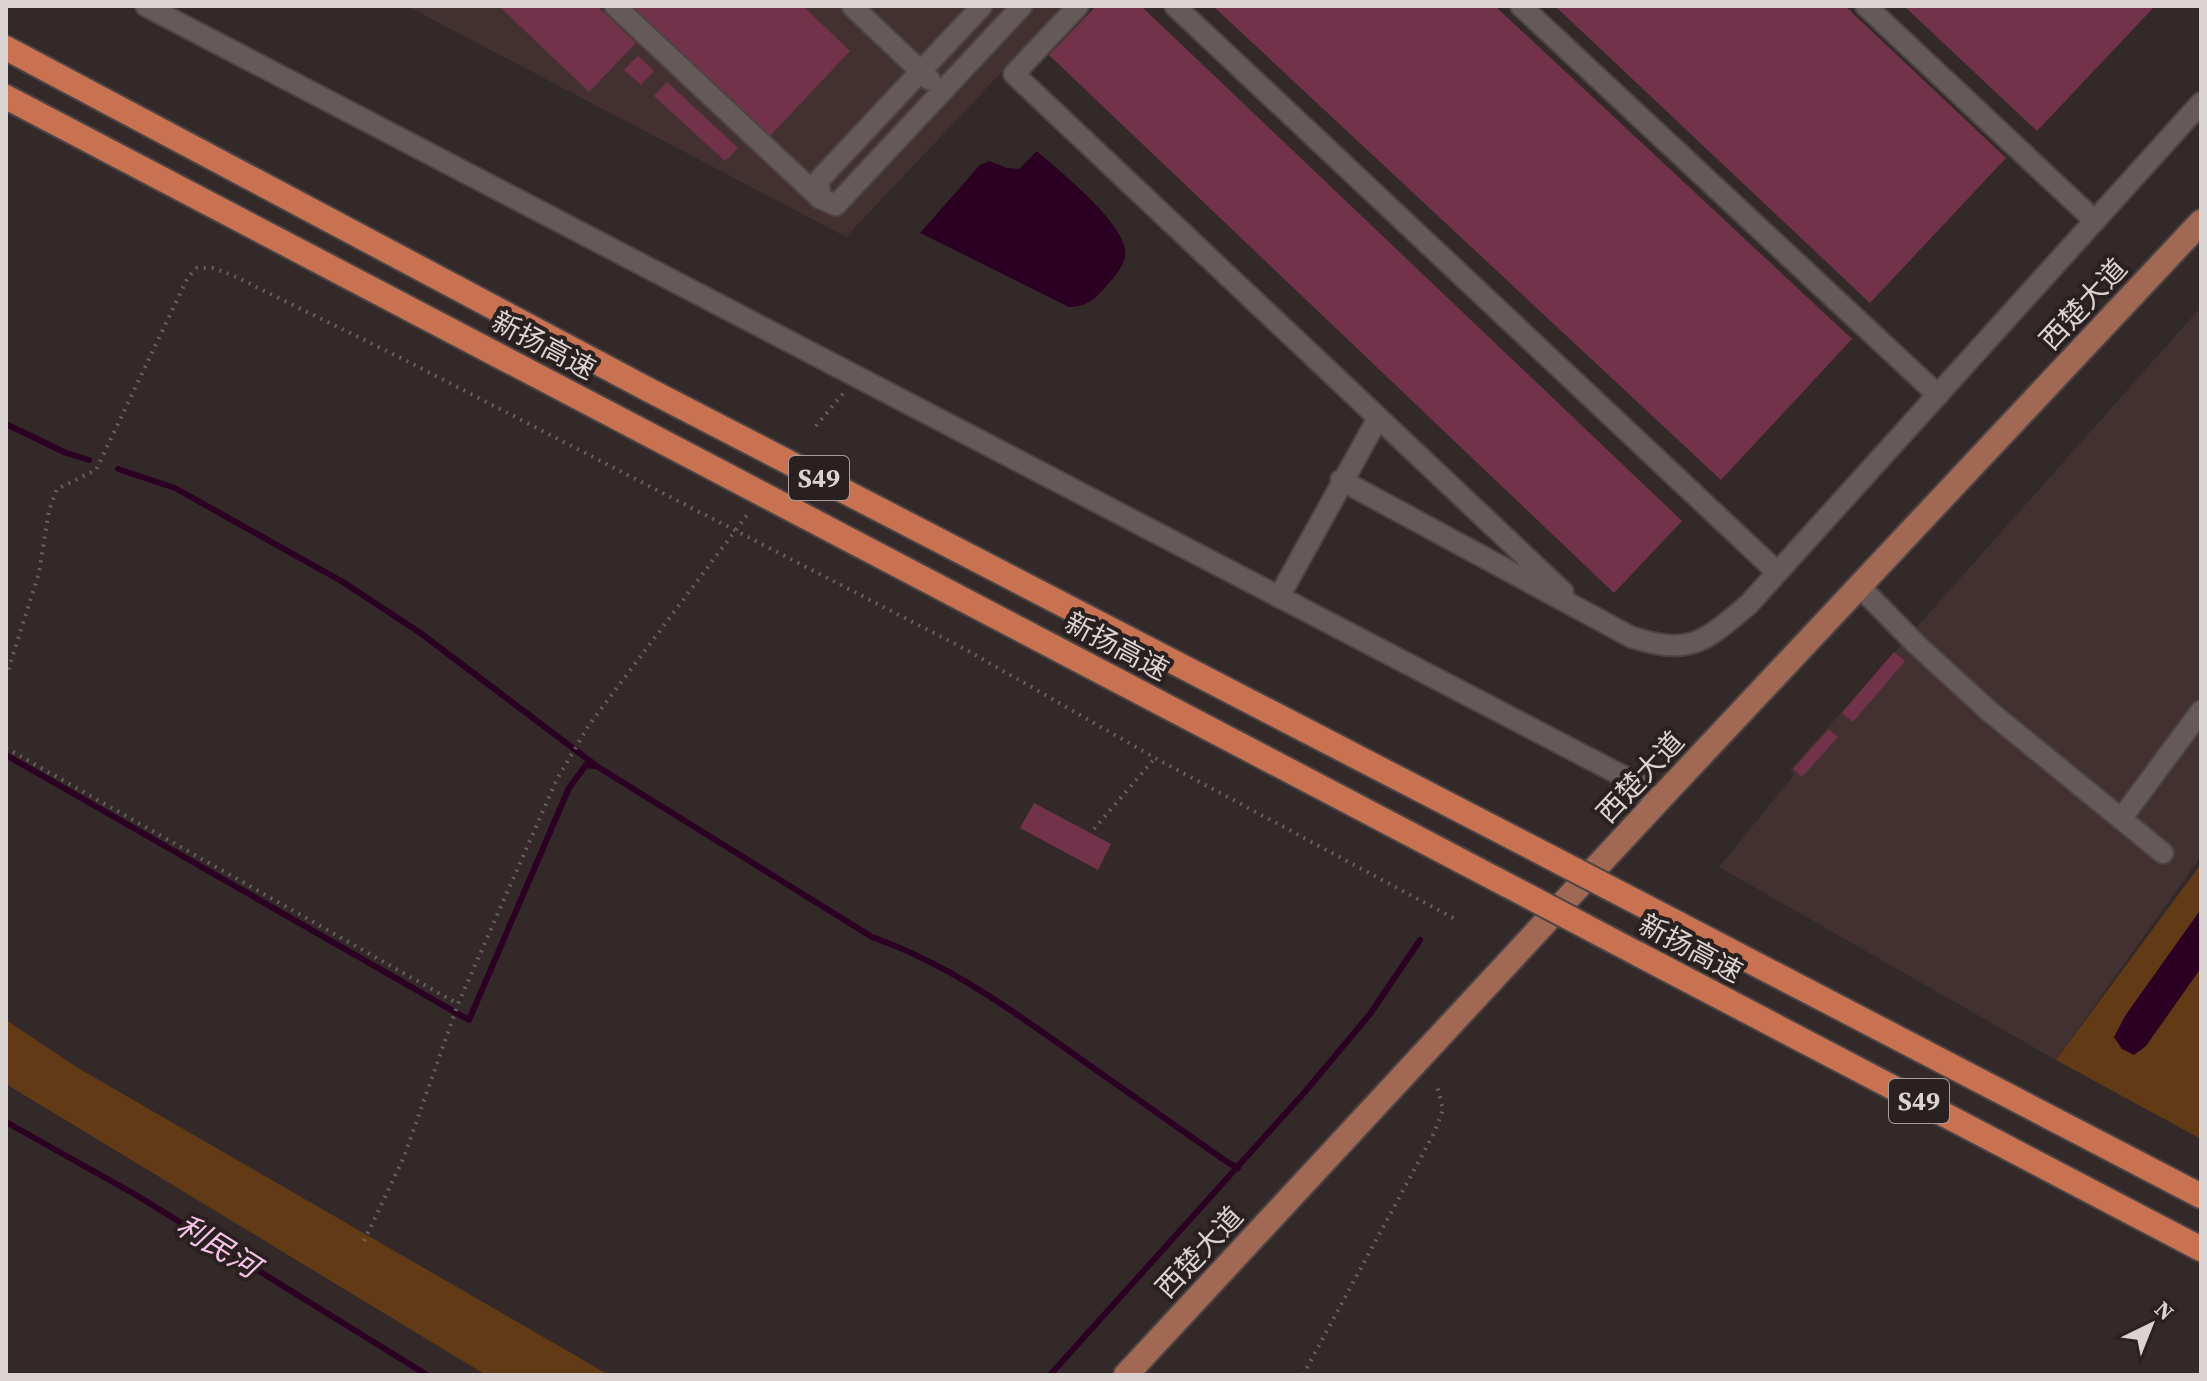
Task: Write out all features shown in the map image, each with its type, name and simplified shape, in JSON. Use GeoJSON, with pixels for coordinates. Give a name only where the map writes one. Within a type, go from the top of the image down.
{"type":"FeatureCollection","features":[{"type":"Feature","properties":{"kind":"highway","name":"新扬高速"},"geometry":{"type":"LineString","coordinates":[[6,48],[649,390],[2201,1196]]}},
{"type":"Feature","properties":{"kind":"highway","name":"新扬高速"},"geometry":{"type":"LineString","coordinates":[[6,97],[2201,1249]]}},
{"type":"Feature","properties":{"kind":"main road","name":"西楚大道"},"geometry":{"type":"LineString","coordinates":[[1126,1375],[1656,803],[2201,222]]}},
{"type":"Feature","properties":{"kind":"street"},"geometry":{"type":"LineString","coordinates":[[146,6],[1642,786],[1656,803]]}},
{"type":"Feature","properties":{"kind":"street"},"geometry":{"type":"LineString","coordinates":[[615,6],[820,198],[836,205],[1022,6]]}},
{"type":"Feature","properties":{"kind":"street"},"geometry":{"type":"LineString","coordinates":[[852,6],[943,90]]}},
{"type":"Feature","properties":{"kind":"street"},"geometry":{"type":"LineString","coordinates":[[820,198],[819,180],[982,6]]}},
{"type":"Feature","properties":{"kind":"street"},"geometry":{"type":"LineString","coordinates":[[1078,6],[1014,74],[1583,611]]}},
{"type":"Feature","properties":{"kind":"street"},"geometry":{"type":"LineString","coordinates":[[1175,6],[1777,572]]}},
{"type":"Feature","properties":{"kind":"street"},"geometry":{"type":"LineString","coordinates":[[1521,6],[1938,395]]}},
{"type":"Feature","properties":{"kind":"street"},"geometry":{"type":"LineString","coordinates":[[1866,6],[2095,221]]}},
{"type":"Feature","properties":{"kind":"street"},"geometry":{"type":"LineString","coordinates":[[1341,480],[1631,637],[1660,646],[1687,646],[1720,629],[1749,604],[2201,103]]}},
{"type":"Feature","properties":{"kind":"street"},"geometry":{"type":"LineString","coordinates":[[1279,597],[1378,418]]}},
{"type":"Feature","properties":{"kind":"street"},"geometry":{"type":"LineString","coordinates":[[1859,586],[1989,711],[2163,853]]}},
{"type":"Feature","properties":{"kind":"street"},"geometry":{"type":"LineString","coordinates":[[2121,819],[2201,711]]}},
{"type":"Feature","properties":{"kind":"path"},"geometry":{"type":"LineString","coordinates":[[6,677],[39,573],[57,489],[96,470],[188,277],[197,268],[213,268],[405,360],[965,649],[1155,758],[1455,919]]}},
{"type":"Feature","properties":{"kind":"path"},"geometry":{"type":"LineString","coordinates":[[816,426],[856,377]]}},
{"type":"Feature","properties":{"kind":"path"},"geometry":{"type":"LineString","coordinates":[[364,1241],[404,1157],[458,1004],[557,779],[589,725],[750,511]]}},
{"type":"Feature","properties":{"kind":"path"},"geometry":{"type":"LineString","coordinates":[[6,748],[458,1004]]}},
{"type":"Feature","properties":{"kind":"path"},"geometry":{"type":"LineString","coordinates":[[1094,829],[1155,758]]}},
{"type":"Feature","properties":{"kind":"path"},"geometry":{"type":"LineString","coordinates":[[1303,1375],[1433,1135],[1443,1110],[1437,1085]]}},
{"type":"Feature","properties":{"kind":"shaded area"},"geometry":{"type":"Polygon","coordinates":[[[407,6],[1064,6],[846,237],[407,6]]]}},
{"type":"Feature","properties":{"kind":"shaded area"},"geometry":{"type":"Polygon","coordinates":[[[1037,151],[1106,216],[1124,245],[1125,257],[1118,271],[1096,297],[1081,305],[1069,307],[920,233],[980,165],[989,161],[1019,169],[1037,151]]]}},
{"type":"Feature","properties":{"kind":"shaded area"},"geometry":{"type":"Polygon","coordinates":[[[2201,307],[2201,856],[2056,1060],[1719,867],[1794,775],[1790,770],[2201,307]]]}},
{"type":"Feature","properties":{"kind":"shaded area"},"geometry":{"type":"Polygon","coordinates":[[[2201,864],[2201,1139],[2056,1060],[2201,864]]]}},
{"type":"Feature","properties":{"kind":"shaded area"},"geometry":{"type":"Polygon","coordinates":[[[2201,909],[2201,968],[2146,1046],[2134,1055],[2122,1049],[2114,1037],[2125,1016],[2201,909]]]}},
{"type":"Feature","properties":{"kind":"shaded area"},"geometry":{"type":"Polygon","coordinates":[[[6,1020],[78,1068],[609,1375],[486,1375],[6,1084],[6,1020]]]}},
{"type":"Feature","properties":{"kind":"building"},"geometry":{"type":"Polygon","coordinates":[[[499,6],[597,6],[636,43],[589,92],[499,6]]]}},
{"type":"Feature","properties":{"kind":"building"},"geometry":{"type":"Polygon","coordinates":[[[631,6],[803,6],[850,51],[769,137],[631,6]]]}},
{"type":"Feature","properties":{"kind":"building"},"geometry":{"type":"Polygon","coordinates":[[[1096,6],[1141,6],[1682,521],[1614,593],[1049,55],[1096,6]]]}},
{"type":"Feature","properties":{"kind":"building"},"geometry":{"type":"Polygon","coordinates":[[[1213,6],[1495,6],[1852,339],[1721,480],[1213,6]]]}},
{"type":"Feature","properties":{"kind":"building"},"geometry":{"type":"Polygon","coordinates":[[[1555,6],[1845,6],[2006,158],[1870,303],[1555,6]]]}},
{"type":"Feature","properties":{"kind":"building"},"geometry":{"type":"Polygon","coordinates":[[[1904,6],[2155,6],[2037,131],[1904,6]]]}},
{"type":"Feature","properties":{"kind":"building"},"geometry":{"type":"Polygon","coordinates":[[[638,56],[654,71],[641,85],[624,70],[638,56]]]}},
{"type":"Feature","properties":{"kind":"building"},"geometry":{"type":"Polygon","coordinates":[[[667,82],[738,148],[725,161],[654,96],[667,82]]]}},
{"type":"Feature","properties":{"kind":"building"},"geometry":{"type":"Polygon","coordinates":[[[1894,652],[1905,661],[1853,722],[1842,713],[1894,652]]]}},
{"type":"Feature","properties":{"kind":"building"},"geometry":{"type":"Polygon","coordinates":[[[1829,729],[1838,737],[1802,777],[1793,769],[1829,729]]]}},
{"type":"Feature","properties":{"kind":"building"},"geometry":{"type":"Polygon","coordinates":[[[1034,803],[1111,844],[1098,870],[1020,828],[1034,803]]]}},
{"type":"Feature","properties":{"kind":"waterway"},"geometry":{"type":"LineString","coordinates":[[6,424],[64,452],[89,460]]}},
{"type":"Feature","properties":{"kind":"waterway"},"geometry":{"type":"LineString","coordinates":[[118,469],[175,488],[343,582],[419,632],[598,767],[872,937],[926,960],[976,988],[1238,1168]]}},
{"type":"Feature","properties":{"kind":"waterway"},"geometry":{"type":"LineString","coordinates":[[6,755],[469,1020],[569,788],[586,765],[595,766]]}},
{"type":"Feature","properties":{"kind":"waterway"},"geometry":{"type":"LineString","coordinates":[[1050,1375],[1304,1093],[1370,1014],[1420,940]]}},
{"type":"Feature","properties":{"kind":"waterway","name":"利民河"},"geometry":{"type":"LineString","coordinates":[[6,1122],[136,1195],[427,1375]]}}]}
